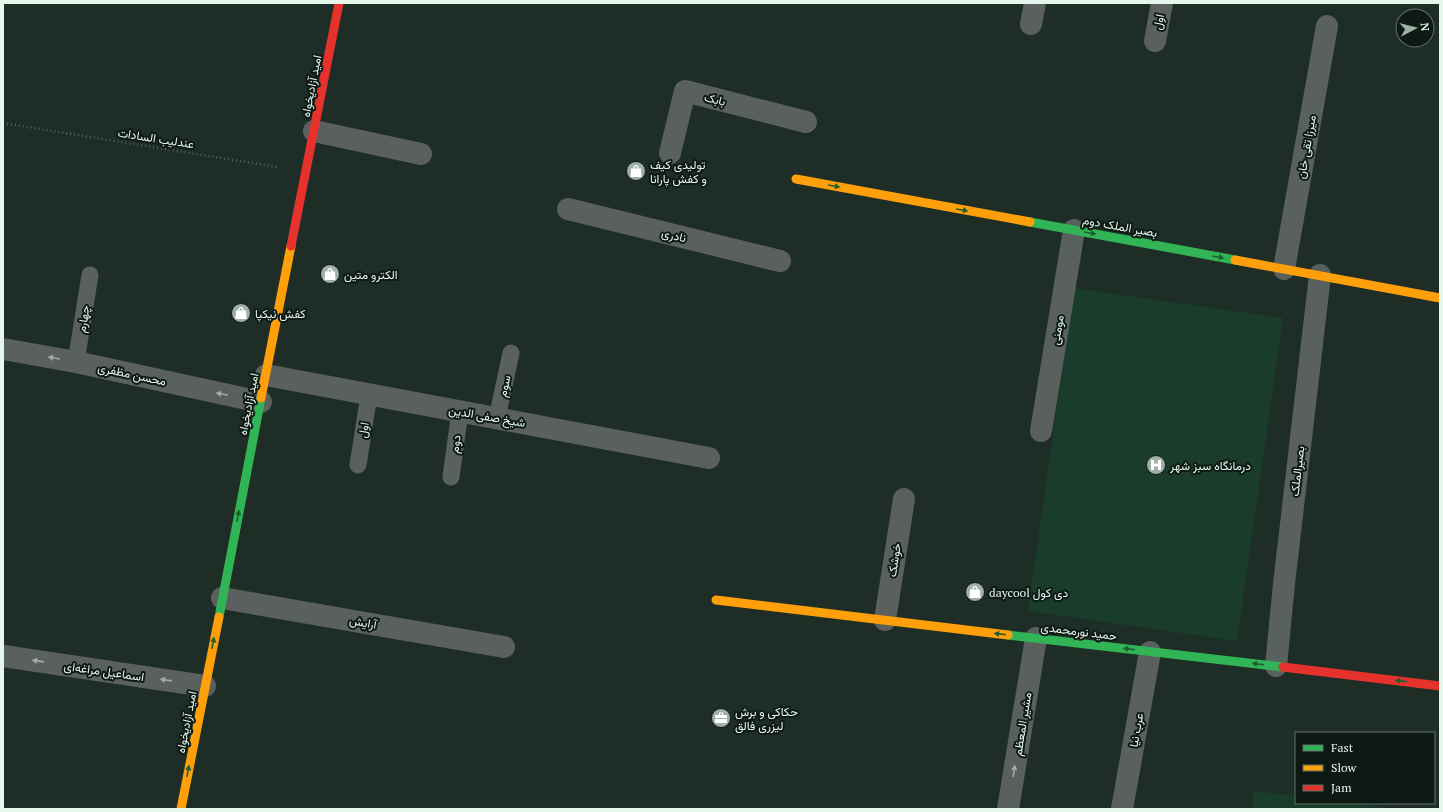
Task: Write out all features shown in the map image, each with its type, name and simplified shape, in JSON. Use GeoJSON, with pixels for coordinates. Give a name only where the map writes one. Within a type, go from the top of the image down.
{"type":"FeatureCollection","features":[{"type":"Feature","properties":{"kind":"street","name":"امید آزادیخواه"},"geometry":{"type":"LineString","coordinates":[[181,809],[339,3]]}},
{"type":"Feature","properties":{"kind":"street","name":"اول"},"geometry":{"type":"LineString","coordinates":[[1155,41],[1162,3]]}},
{"type":"Feature","properties":{"kind":"street","name":"میرزا تقی خان"},"geometry":{"type":"LineString","coordinates":[[1284,269],[1327,26]]}},
{"type":"Feature","properties":{"kind":"street","name":"بابک"},"geometry":{"type":"LineString","coordinates":[[670,153],[685,91],[806,122]]}},
{"type":"Feature","properties":{"kind":"street"},"geometry":{"type":"LineString","coordinates":[[314,130],[421,154]]}},
{"type":"Feature","properties":{"kind":"street","name":"بصیر الملک دوم"},"geometry":{"type":"LineString","coordinates":[[796,179],[1440,298]]}},
{"type":"Feature","properties":{"kind":"street","name":"نادری"},"geometry":{"type":"LineString","coordinates":[[568,209],[780,261]]}},
{"type":"Feature","properties":{"kind":"street","name":"مومنی"},"geometry":{"type":"LineString","coordinates":[[1041,431],[1074,230]]}},
{"type":"Feature","properties":{"kind":"street","name":"بصیرالملک"},"geometry":{"type":"LineString","coordinates":[[1276,666],[1320,276]]}},
{"type":"Feature","properties":{"kind":"street","name":"محسن مظفری"},"geometry":{"type":"LineString","coordinates":[[3,349],[76,362],[261,402]]}},
{"type":"Feature","properties":{"kind":"street","name":"شیخ صفی الدین"},"geometry":{"type":"LineString","coordinates":[[266,375],[709,458]]}},
{"type":"Feature","properties":{"kind":"street","name":"خوشک"},"geometry":{"type":"LineString","coordinates":[[885,620],[904,500]]}},
{"type":"Feature","properties":{"kind":"street","name":"آرایش"},"geometry":{"type":"LineString","coordinates":[[222,598],[504,647]]}},
{"type":"Feature","properties":{"kind":"street","name":"حمید نورمحمدی"},"geometry":{"type":"LineString","coordinates":[[716,600],[1440,686]]}},
{"type":"Feature","properties":{"kind":"street","name":"مشیر المعظم"},"geometry":{"type":"LineString","coordinates":[[1008,809],[1036,638]]}},
{"type":"Feature","properties":{"kind":"street","name":"عرب نیا"},"geometry":{"type":"LineString","coordinates":[[1122,809],[1150,652]]}},
{"type":"Feature","properties":{"kind":"street","name":"اسماعیل مراغه‌ای"},"geometry":{"type":"LineString","coordinates":[[3,656],[205,686]]}},
{"type":"Feature","properties":{"kind":"lane","name":"چهارم"},"geometry":{"type":"LineString","coordinates":[[76,362],[90,275]]}},
{"type":"Feature","properties":{"kind":"lane","name":"سوم"},"geometry":{"type":"LineString","coordinates":[[497,418],[510,353]]}},
{"type":"Feature","properties":{"kind":"lane","name":"اول"},"geometry":{"type":"LineString","coordinates":[[358,465],[369,395]]}},
{"type":"Feature","properties":{"kind":"lane","name":"دوم"},"geometry":{"type":"LineString","coordinates":[[451,477],[460,411]]}},
{"type":"Feature","properties":{"kind":"path","name":"عندلیب السادات"},"geometry":{"type":"LineString","coordinates":[[3,123],[306,172]]}},
{"type":"Feature","properties":{"kind":"shaded area","name":"درمانگاه سبز شهر"},"geometry":{"type":"Polygon","coordinates":[[[1074,288],[1283,318],[1237,641],[1028,611],[1074,288]]]}},
{"type":"Feature","properties":{"kind":"shaded area"},"geometry":{"type":"Polygon","coordinates":[[[1254,791],[1295,796],[1295,804],[1355,804],[1394,809],[1252,809],[1254,791]]]}},
{"type":"Feature","properties":{"kind":"traffic: fast"},"geometry":{"type":"LineString","coordinates":[[1030,222],[1235,260]]}},
{"type":"Feature","properties":{"kind":"traffic: fast"},"geometry":{"type":"LineString","coordinates":[[219,617],[261,398]]}},
{"type":"Feature","properties":{"kind":"traffic: fast"},"geometry":{"type":"LineString","coordinates":[[1008,635],[1283,667]]}},
{"type":"Feature","properties":{"kind":"traffic: slow"},"geometry":{"type":"LineString","coordinates":[[796,179],[1030,222]]}},
{"type":"Feature","properties":{"kind":"traffic: slow"},"geometry":{"type":"LineString","coordinates":[[261,398],[291,246]]}},
{"type":"Feature","properties":{"kind":"traffic: slow"},"geometry":{"type":"LineString","coordinates":[[1235,260],[1440,298]]}},
{"type":"Feature","properties":{"kind":"traffic: slow"},"geometry":{"type":"LineString","coordinates":[[716,600],[1008,635]]}},
{"type":"Feature","properties":{"kind":"traffic: slow"},"geometry":{"type":"LineString","coordinates":[[181,809],[219,617]]}},
{"type":"Feature","properties":{"kind":"traffic: jam"},"geometry":{"type":"LineString","coordinates":[[291,246],[339,3]]}},
{"type":"Feature","properties":{"kind":"traffic: jam"},"geometry":{"type":"LineString","coordinates":[[1283,667],[1440,686]]}},
{"type":"Feature","properties":{"kind":"place","name":"تولیدی کیف و کفش پارانا"},"geometry":{"type":"Point","coordinates":[636,171]}},
{"type":"Feature","properties":{"kind":"place","name":"الکترو متین"},"geometry":{"type":"Point","coordinates":[330,274]}},
{"type":"Feature","properties":{"kind":"place","name":"کفش نیکپا"},"geometry":{"type":"Point","coordinates":[241,313]}},
{"type":"Feature","properties":{"kind":"place","name":"درمانگاه سبز شهر"},"geometry":{"type":"Point","coordinates":[1156,465]}},
{"type":"Feature","properties":{"kind":"place","name":"daycool دی کول"},"geometry":{"type":"Point","coordinates":[975,592]}},
{"type":"Feature","properties":{"kind":"place","name":"حکاکی و برش لیزری فالق"},"geometry":{"type":"Point","coordinates":[721,718]}}]}
